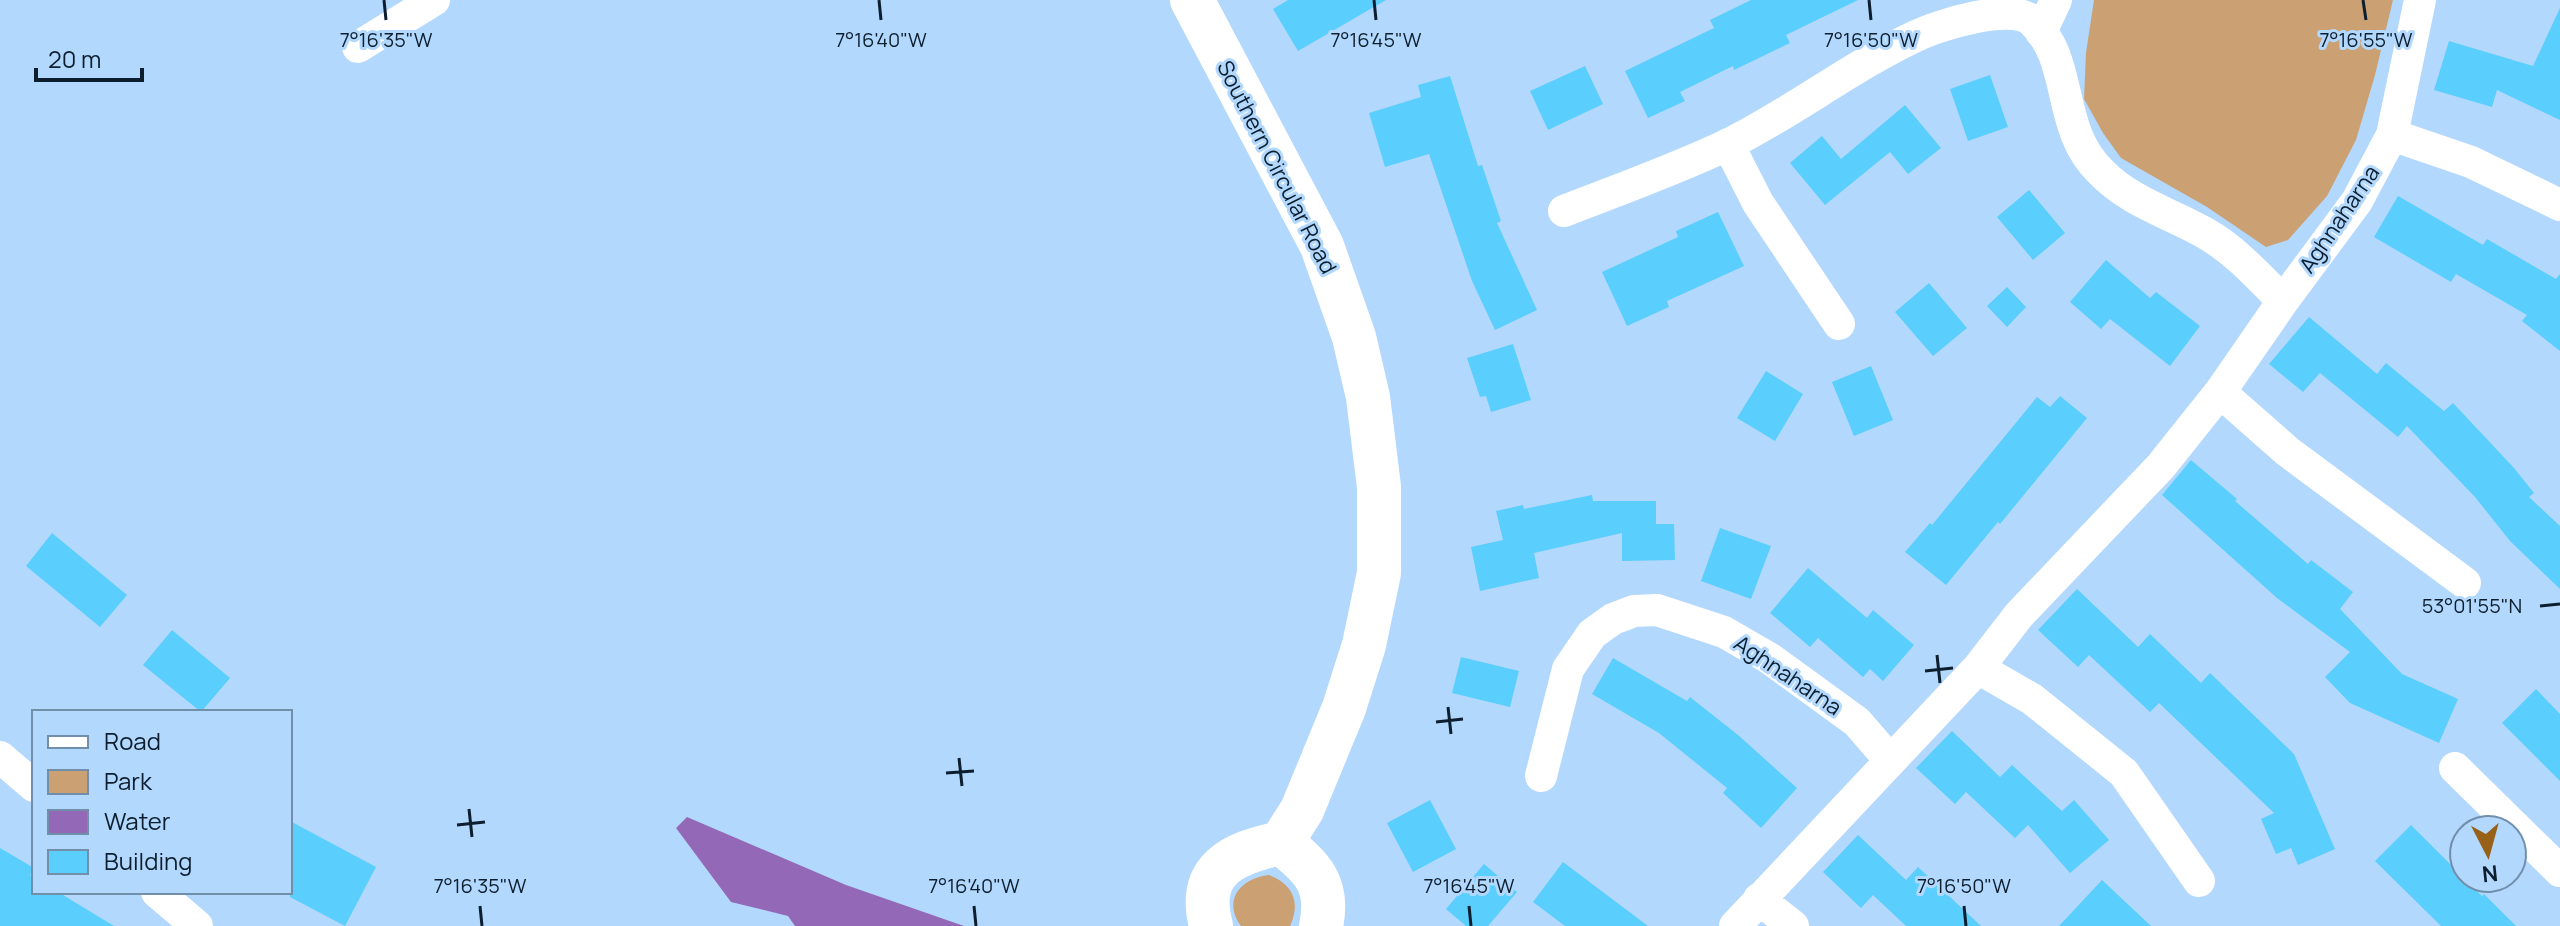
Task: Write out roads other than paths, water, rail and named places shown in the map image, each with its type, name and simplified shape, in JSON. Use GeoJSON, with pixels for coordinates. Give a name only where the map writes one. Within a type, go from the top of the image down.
{"type":"FeatureCollection","features":[{"type":"Feature","properties":{"kind":"main road","name":"Southern Circular Road"},"geometry":{"type":"LineString","coordinates":[[1192,0],[1322,246],[1354,337],[1368,397],[1379,487],[1379,573],[1364,645],[1344,708],[1308,795],[1281,843]]}},
{"type":"Feature","properties":{"kind":"main road"},"geometry":{"type":"LineString","coordinates":[[1211,926],[1207,909],[1210,886],[1222,866],[1240,853],[1281,843],[1305,862],[1319,880],[1324,902],[1322,926]]}},
{"type":"Feature","properties":{"kind":"street"},"geometry":{"type":"LineString","coordinates":[[358,47],[434,0]]}},
{"type":"Feature","properties":{"kind":"street"},"geometry":{"type":"LineString","coordinates":[[2041,32],[2056,0]]}},
{"type":"Feature","properties":{"kind":"street","name":"Aghnaharna"},"geometry":{"type":"LineString","coordinates":[[1735,926],[1978,668],[2019,615],[2161,466],[2220,392],[2357,201],[2392,135],[2420,0]]}},
{"type":"Feature","properties":{"kind":"street"},"geometry":{"type":"LineString","coordinates":[[1564,211],[1728,144],[1918,35],[1975,17],[2013,12],[2030,19],[2057,58],[2069,118],[2084,153],[2100,172],[2120,189],[2147,205],[2206,234],[2244,262],[2283,301]]}},
{"type":"Feature","properties":{"kind":"street"},"geometry":{"type":"LineString","coordinates":[[2392,135],[2471,162],[2560,205]]}},
{"type":"Feature","properties":{"kind":"street"},"geometry":{"type":"LineString","coordinates":[[1728,144],[1758,203],[1839,324]]}},
{"type":"Feature","properties":{"kind":"street"},"geometry":{"type":"LineString","coordinates":[[2220,392],[2287,451],[2465,583]]}},
{"type":"Feature","properties":{"kind":"street","name":"Aghnaharna"},"geometry":{"type":"LineString","coordinates":[[1541,776],[1568,669],[1592,634],[1613,619],[1634,611],[1657,610],[1724,632],[1758,652],[1857,722],[1889,759]]}},
{"type":"Feature","properties":{"kind":"street"},"geometry":{"type":"LineString","coordinates":[[1978,668],[2032,699],[2124,773],[2199,881]]}},
{"type":"Feature","properties":{"kind":"street"},"geometry":{"type":"LineString","coordinates":[[0,757],[32,784]]}},
{"type":"Feature","properties":{"kind":"street"},"geometry":{"type":"LineString","coordinates":[[2455,768],[2560,871]]}},
{"type":"Feature","properties":{"kind":"street"},"geometry":{"type":"LineString","coordinates":[[159,894],[197,926]]}},
{"type":"Feature","properties":{"kind":"street"},"geometry":{"type":"LineString","coordinates":[[1759,899],[1793,926]]}},
{"type":"Feature","properties":{"kind":"water"},"geometry":{"type":"Polygon","coordinates":[[[687,817],[846,885],[964,926],[795,926],[788,916],[731,902],[676,828],[687,817]]]}}]}
